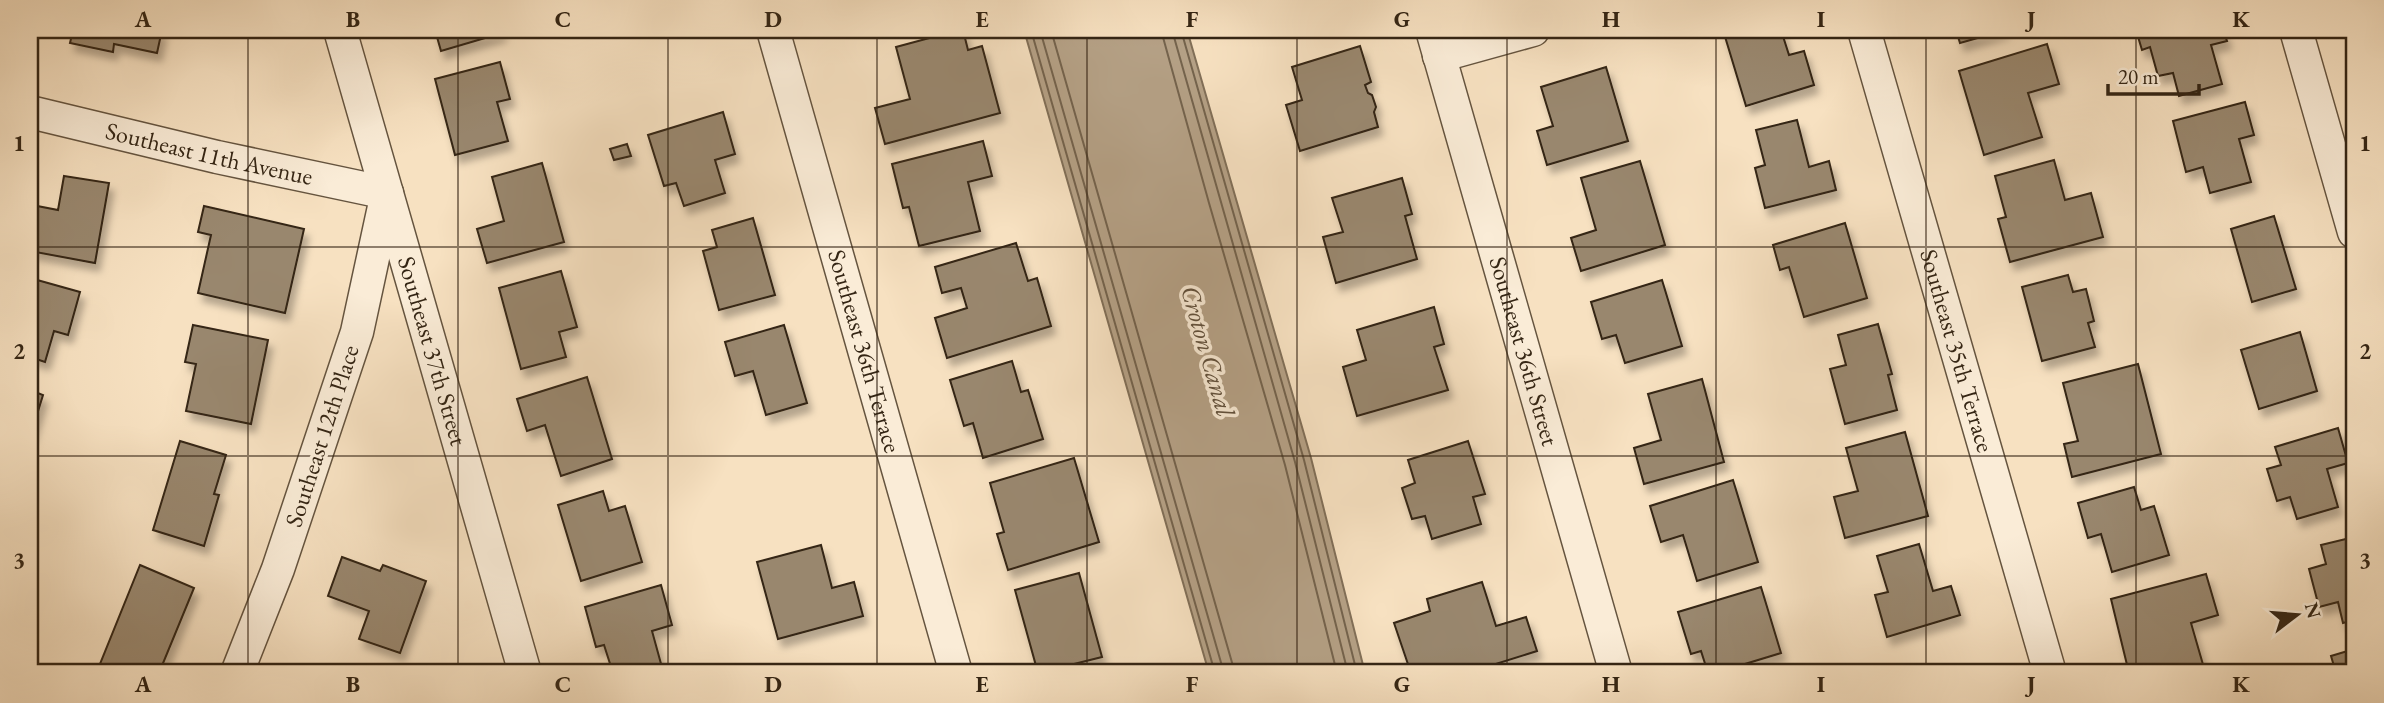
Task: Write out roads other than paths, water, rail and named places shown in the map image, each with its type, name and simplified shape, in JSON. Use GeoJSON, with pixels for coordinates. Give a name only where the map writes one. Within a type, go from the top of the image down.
{"type":"FeatureCollection","features":[{"type":"Feature","properties":{"kind":"street","name":"Southeast 37th Street"},"geometry":{"type":"LineString","coordinates":[[340,30],[525,673]]}},
{"type":"Feature","properties":{"kind":"street","name":"Southeast 36th Terrace"},"geometry":{"type":"LineString","coordinates":[[773,30],[956,673]]}},
{"type":"Feature","properties":{"kind":"street"},"geometry":{"type":"LineString","coordinates":[[1435,43],[1532,30]]}},
{"type":"Feature","properties":{"kind":"street","name":"Southeast 35th Terrace"},"geometry":{"type":"LineString","coordinates":[[1864,30],[2050,673]]}},
{"type":"Feature","properties":{"kind":"street"},"geometry":{"type":"LineString","coordinates":[[2296,30],[2354,232]]}},
{"type":"Feature","properties":{"kind":"street","name":"Southeast 36th Street"},"geometry":{"type":"LineString","coordinates":[[1435,43],[1616,673]]}},
{"type":"Feature","properties":{"kind":"street","name":"Southeast 11th Avenue"},"geometry":{"type":"LineString","coordinates":[[30,112],[217,157],[387,193]]}},
{"type":"Feature","properties":{"kind":"street","name":"Southeast 12th Place"},"geometry":{"type":"LineString","coordinates":[[237,673],[278,569],[357,332],[387,193]]}},
{"type":"Feature","properties":{"kind":"water","name":"Croton Canal"},"geometry":{"type":"Polygon","coordinates":[[[1024,30],[1187,30],[1311,458],[1365,673],[1209,673],[1024,30]]]}}]}
